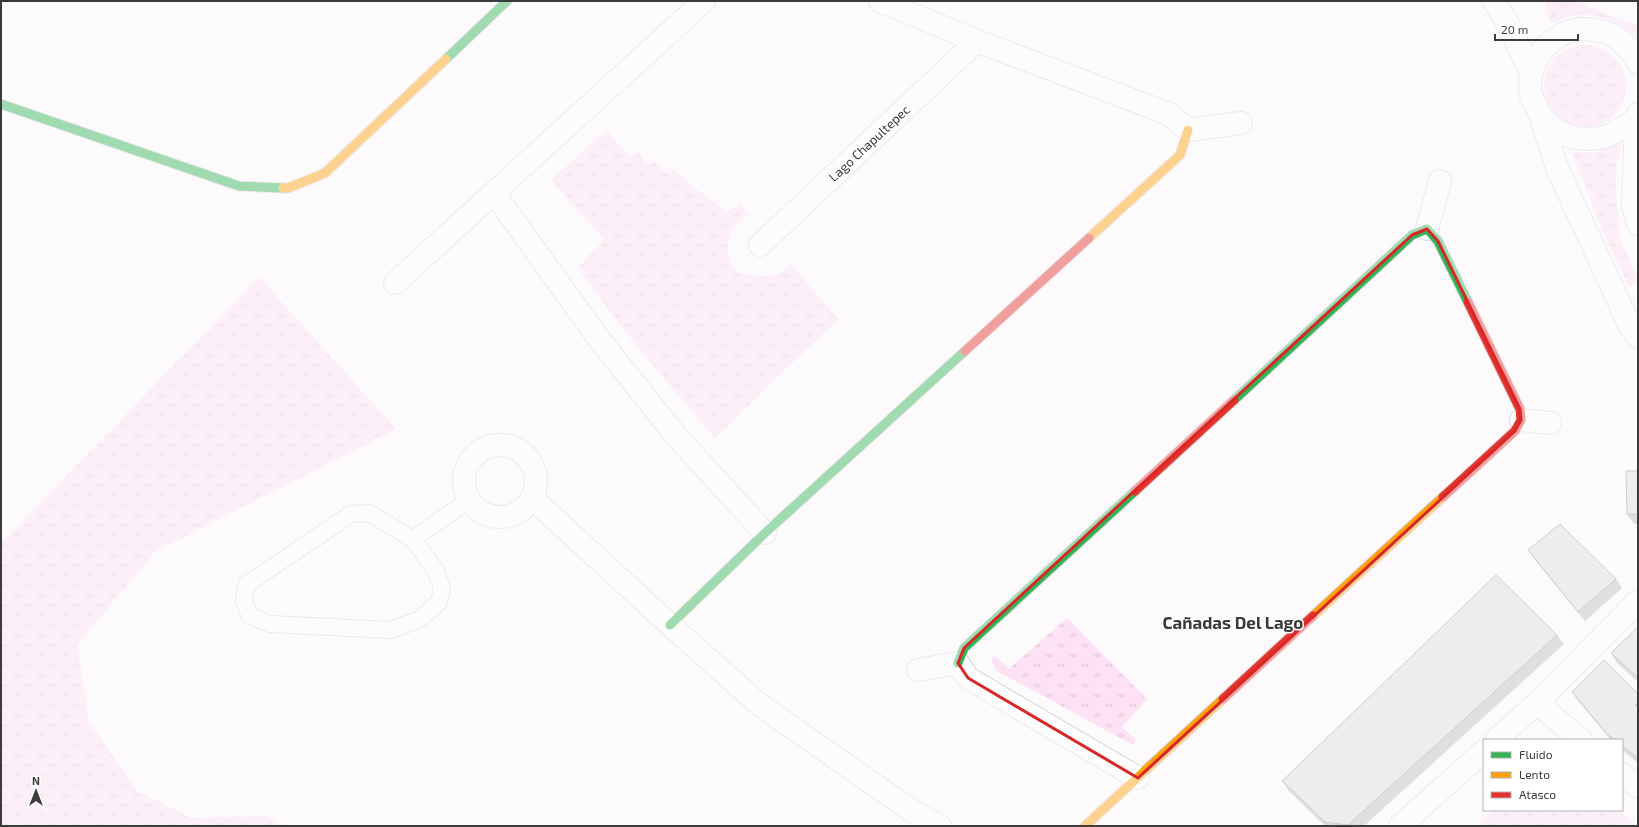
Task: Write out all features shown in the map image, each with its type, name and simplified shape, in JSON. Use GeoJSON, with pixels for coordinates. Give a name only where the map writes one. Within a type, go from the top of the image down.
{"type":"FeatureCollection","features":[{"type":"Feature","properties":{"kind":"street"},"geometry":{"type":"LineString","coordinates":[[1,104],[239,186],[288,188],[325,173],[507,1]]}},
{"type":"Feature","properties":{"kind":"street"},"geometry":{"type":"LineString","coordinates":[[395,283],[704,1]]}},
{"type":"Feature","properties":{"kind":"street"},"geometry":{"type":"LineString","coordinates":[[880,1],[1170,114],[1188,130],[1241,123]]}},
{"type":"Feature","properties":{"kind":"street"},"geometry":{"type":"LineString","coordinates":[[1494,1],[1508,24],[1531,72],[1531,95],[1541,117],[1557,168],[1630,326],[1638,337]]}},
{"type":"Feature","properties":{"kind":"street"},"geometry":{"type":"LineString","coordinates":[[1531,72],[1541,52],[1558,36],[1580,29],[1603,30],[1619,39],[1632,52],[1638,63]]}},
{"type":"Feature","properties":{"kind":"street","name":"Lago Chapultepec"},"geometry":{"type":"LineString","coordinates":[[760,245],[977,40]]}},
{"type":"Feature","properties":{"kind":"street"},"geometry":{"type":"LineString","coordinates":[[1541,117],[1559,133],[1582,140],[1606,136],[1637,117]]}},
{"type":"Feature","properties":{"kind":"street"},"geometry":{"type":"LineString","coordinates":[[1637,117],[1633,206],[1638,224]]}},
{"type":"Feature","properties":{"kind":"street"},"geometry":{"type":"LineString","coordinates":[[670,625],[765,533],[1180,155],[1188,130]]}},
{"type":"Feature","properties":{"kind":"street"},"geometry":{"type":"LineString","coordinates":[[1427,229],[1440,180]]}},
{"type":"Feature","properties":{"kind":"street"},"geometry":{"type":"LineString","coordinates":[[494,193],[599,339],[677,438],[765,533]]}},
{"type":"Feature","properties":{"kind":"street"},"geometry":{"type":"LineString","coordinates":[[1085,826],[1514,431],[1521,420],[1520,409],[1438,241],[1427,229]]}},
{"type":"Feature","properties":{"kind":"street"},"geometry":{"type":"LineString","coordinates":[[958,663],[964,648],[970,642],[1412,235],[1427,229]]}},
{"type":"Feature","properties":{"kind":"street"},"geometry":{"type":"LineString","coordinates":[[1521,420],[1550,423]]}},
{"type":"Feature","properties":{"kind":"street"},"geometry":{"type":"LineString","coordinates":[[498,444],[517,448],[531,461],[536,479],[532,498],[519,512],[501,517],[482,513],[469,500],[463,482],[467,464],[480,450],[498,444]]}},
{"type":"Feature","properties":{"kind":"street"},"geometry":{"type":"LineString","coordinates":[[532,498],[670,625],[760,705],[912,811],[940,826]]}},
{"type":"Feature","properties":{"kind":"street"},"geometry":{"type":"LineString","coordinates":[[1497,739],[1537,703],[1638,601]]}},
{"type":"Feature","properties":{"kind":"street"},"geometry":{"type":"LineString","coordinates":[[918,670],[958,663]]}},
{"type":"Feature","properties":{"kind":"street"},"geometry":{"type":"LineString","coordinates":[[958,663],[968,678],[1138,778]]}},
{"type":"Feature","properties":{"kind":"street"},"geometry":{"type":"LineString","coordinates":[[1537,703],[1581,739]]}},
{"type":"Feature","properties":{"kind":"street"},"geometry":{"type":"LineString","coordinates":[[1400,826],[1483,752]]}},
{"type":"Feature","properties":{"kind":"street"},"geometry":{"type":"LineString","coordinates":[[1623,775],[1638,787]]}},
{"type":"Feature","properties":{"kind":"lane"},"geometry":{"type":"LineString","coordinates":[[413,539],[469,500]]}},
{"type":"Feature","properties":{"kind":"lane"},"geometry":{"type":"LineString","coordinates":[[369,513],[413,539],[436,571],[442,589],[439,602],[420,619],[391,630],[270,624],[250,616],[244,601],[247,584],[351,514],[369,513]]}},
{"type":"Feature","properties":{"kind":"highlighted area"},"geometry":{"type":"Polygon","coordinates":[[[1427,229],[1438,241],[1520,409],[1521,420],[1515,431],[1138,778],[968,678],[958,663],[964,648],[1412,235],[1427,229]]]}},
{"type":"Feature","properties":{"kind":"green space"},"geometry":{"type":"Polygon","coordinates":[[[1544,1],[1575,1],[1638,26],[1638,40],[1618,24],[1610,20],[1594,16],[1577,15],[1564,18],[1551,24],[1544,1]]]}},
{"type":"Feature","properties":{"kind":"green space"},"geometry":{"type":"Polygon","coordinates":[[[1585,45],[1601,48],[1614,57],[1623,70],[1626,86],[1623,102],[1614,115],[1601,124],[1585,127],[1569,124],[1556,115],[1547,102],[1544,86],[1547,70],[1556,57],[1569,48],[1585,45]]]}},
{"type":"Feature","properties":{"kind":"green space"},"geometry":{"type":"Polygon","coordinates":[[[606,130],[631,157],[638,152],[648,165],[657,162],[667,174],[674,170],[696,189],[727,212],[740,204],[750,214],[735,226],[729,236],[728,254],[732,265],[736,270],[743,274],[768,276],[782,271],[790,263],[838,319],[715,438],[627,334],[578,268],[604,240],[551,180],[606,130]]]}},
{"type":"Feature","properties":{"kind":"green space"},"geometry":{"type":"Polygon","coordinates":[[[1618,144],[1621,148],[1616,164],[1616,188],[1620,240],[1638,279],[1638,282],[1629,286],[1602,230],[1572,152],[1597,152],[1618,144]]]}},
{"type":"Feature","properties":{"kind":"green space"},"geometry":{"type":"Polygon","coordinates":[[[259,277],[396,429],[156,551],[77,645],[89,721],[137,791],[191,818],[265,816],[288,826],[1,826],[1,544],[259,277]]]}},
{"type":"Feature","properties":{"kind":"green space"},"geometry":{"type":"Polygon","coordinates":[[[1067,618],[1147,699],[1122,727],[1136,740],[1133,745],[997,671],[991,660],[995,656],[1009,669],[1067,618]]]}},
{"type":"Feature","properties":{"kind":"green space"},"geometry":{"type":"Polygon","coordinates":[[[1493,811],[1619,811],[1636,826],[1477,826],[1493,811]]]}},
{"type":"Feature","properties":{"kind":"building"},"geometry":{"type":"Polygon","coordinates":[[[1626,471],[1638,471],[1638,514],[1627,514],[1626,471]]]}},
{"type":"Feature","properties":{"kind":"building"},"geometry":{"type":"Polygon","coordinates":[[[1560,524],[1616,579],[1578,612],[1528,550],[1560,524]]]}},
{"type":"Feature","properties":{"kind":"building"},"geometry":{"type":"Polygon","coordinates":[[[1496,575],[1557,635],[1348,825],[1325,822],[1282,781],[1496,575]]]}},
{"type":"Feature","properties":{"kind":"building"},"geometry":{"type":"Polygon","coordinates":[[[1638,627],[1638,678],[1611,653],[1638,627]]]}},
{"type":"Feature","properties":{"kind":"building"},"geometry":{"type":"Polygon","coordinates":[[[1604,660],[1638,694],[1638,702],[1635,705],[1638,707],[1638,758],[1623,747],[1623,739],[1614,739],[1607,734],[1572,692],[1604,660]]]}},
{"type":"Feature","properties":{"kind":"traffic: fast"},"geometry":{"type":"LineString","coordinates":[[446,59],[507,1]]}},
{"type":"Feature","properties":{"kind":"traffic: fast"},"geometry":{"type":"LineString","coordinates":[[1,104],[239,186],[283,188]]}},
{"type":"Feature","properties":{"kind":"traffic: fast"},"geometry":{"type":"LineString","coordinates":[[1234,400],[1412,235],[1427,229],[1438,241],[1468,302]]}},
{"type":"Feature","properties":{"kind":"traffic: fast"},"geometry":{"type":"LineString","coordinates":[[670,625],[765,533],[965,351]]}},
{"type":"Feature","properties":{"kind":"traffic: fast"},"geometry":{"type":"LineString","coordinates":[[958,663],[964,648],[1135,491]]}},
{"type":"Feature","properties":{"kind":"traffic: slow"},"geometry":{"type":"LineString","coordinates":[[283,188],[288,188],[325,173],[446,59]]}},
{"type":"Feature","properties":{"kind":"traffic: slow"},"geometry":{"type":"LineString","coordinates":[[1089,238],[1180,155],[1188,130]]}},
{"type":"Feature","properties":{"kind":"traffic: slow"},"geometry":{"type":"LineString","coordinates":[[1313,616],[1443,497]]}},
{"type":"Feature","properties":{"kind":"traffic: slow"},"geometry":{"type":"LineString","coordinates":[[1085,826],[1223,699]]}},
{"type":"Feature","properties":{"kind":"traffic: jam"},"geometry":{"type":"LineString","coordinates":[[965,351],[1089,238]]}},
{"type":"Feature","properties":{"kind":"traffic: jam"},"geometry":{"type":"LineString","coordinates":[[1443,497],[1515,431],[1521,420],[1520,409],[1468,302]]}},
{"type":"Feature","properties":{"kind":"traffic: jam"},"geometry":{"type":"LineString","coordinates":[[1135,491],[1234,400]]}},
{"type":"Feature","properties":{"kind":"traffic: jam"},"geometry":{"type":"LineString","coordinates":[[1223,699],[1313,616]]}},
{"type":"Feature","properties":{"kind":"district","name":"Cañadas Del Lago"},"geometry":{"type":"Point","coordinates":[1233,623]}}]}
